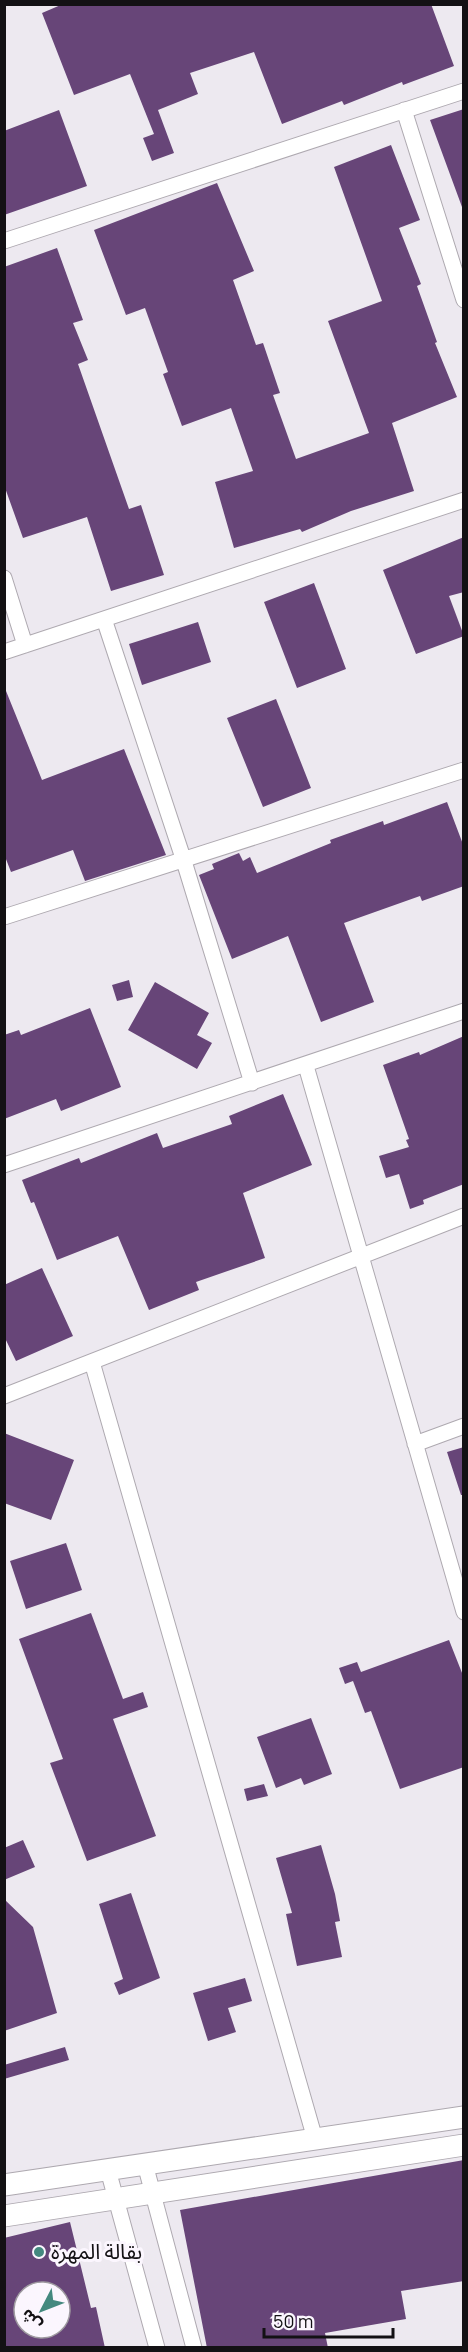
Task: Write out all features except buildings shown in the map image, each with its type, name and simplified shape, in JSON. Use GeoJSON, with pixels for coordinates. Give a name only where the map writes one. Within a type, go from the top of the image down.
{"type":"FeatureCollection","features":[{"type":"Feature","properties":{"kind":"main road"},"geometry":{"type":"LineString","coordinates":[[4,2185],[464,2118]]}},
{"type":"Feature","properties":{"kind":"main road"},"geometry":{"type":"LineString","coordinates":[[4,2216],[464,2145]]}},
{"type":"Feature","properties":{"kind":"street"},"geometry":{"type":"LineString","coordinates":[[4,241],[464,91]]}},
{"type":"Feature","properties":{"kind":"street"},"geometry":{"type":"LineString","coordinates":[[404,110],[464,300]]}},
{"type":"Feature","properties":{"kind":"street"},"geometry":{"type":"LineString","coordinates":[[4,652],[464,500]]}},
{"type":"Feature","properties":{"kind":"street"},"geometry":{"type":"LineString","coordinates":[[4,578],[25,645]]}},
{"type":"Feature","properties":{"kind":"street"},"geometry":{"type":"LineString","coordinates":[[104,619],[183,858],[252,1083]]}},
{"type":"Feature","properties":{"kind":"street"},"geometry":{"type":"LineString","coordinates":[[4,917],[464,770]]}},
{"type":"Feature","properties":{"kind":"street"},"geometry":{"type":"LineString","coordinates":[[4,1165],[306,1066],[464,1011]]}},
{"type":"Feature","properties":{"kind":"street"},"geometry":{"type":"LineString","coordinates":[[306,1066],[415,1444],[460,1588],[464,1612]]}},
{"type":"Feature","properties":{"kind":"street"},"geometry":{"type":"LineString","coordinates":[[4,1396],[464,1216]]}},
{"type":"Feature","properties":{"kind":"street"},"geometry":{"type":"LineString","coordinates":[[92,1362],[315,2139]]}},
{"type":"Feature","properties":{"kind":"street"},"geometry":{"type":"LineString","coordinates":[[415,1444],[464,1426]]}},
{"type":"Feature","properties":{"kind":"street"},"geometry":{"type":"LineString","coordinates":[[145,2164],[194,2348]]}},
{"type":"Feature","properties":{"kind":"street"},"geometry":{"type":"LineString","coordinates":[[108,2170],[157,2348]]}},
{"type":"Feature","properties":{"kind":"place","name":"بقالة المهرة"},"geometry":{"type":"Point","coordinates":[39,2252]}}]}
